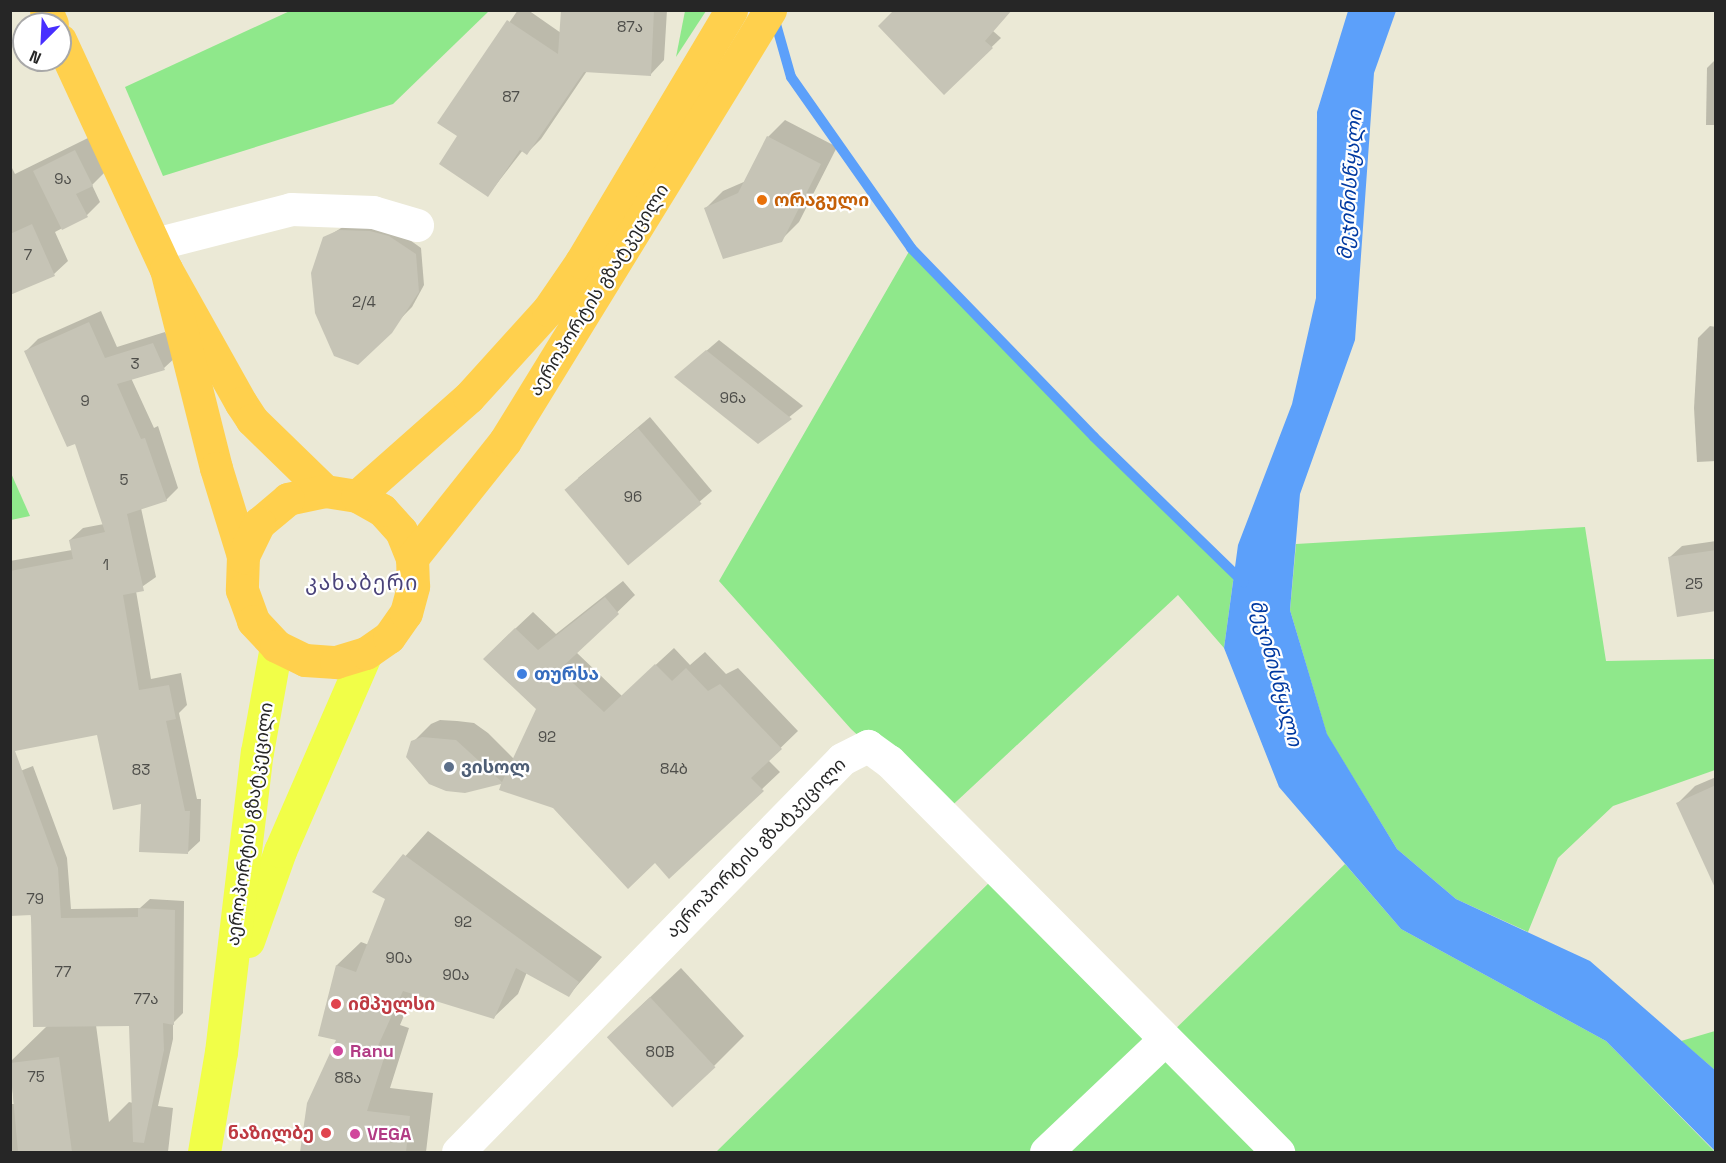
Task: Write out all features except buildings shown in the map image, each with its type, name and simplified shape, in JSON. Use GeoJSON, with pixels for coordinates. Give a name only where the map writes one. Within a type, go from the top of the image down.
{"type":"FeatureCollection","features":[{"type":"Feature","properties":{"kind":"highway","name":"აეროპორტის გზატკეცილი"},"geometry":{"type":"LineString","coordinates":[[412,558],[505,441],[770,10]]}},
{"type":"Feature","properties":{"kind":"highway","name":"აეროპორტის გზატკეცილი"},"geometry":{"type":"LineString","coordinates":[[357,496],[469,397],[548,310],[581,262],[727,16]]}},
{"type":"Feature","properties":{"kind":"highway"},"geometry":{"type":"LineString","coordinates":[[72,66],[160,256],[252,420],[325,490]]}},
{"type":"Feature","properties":{"kind":"highway"},"geometry":{"type":"LineString","coordinates":[[160,256],[216,468],[243,556],[242,590],[254,621],[276,646],[305,660],[336,662],[366,653],[389,637],[406,614],[413,586],[412,558],[401,531],[382,510],[357,496],[325,490],[288,499],[259,523],[243,556]]}},
{"type":"Feature","properties":{"kind":"main road","name":"აეროპორტის გზატკეცილი"},"geometry":{"type":"LineString","coordinates":[[210,1151],[257,752],[276,646]]}},
{"type":"Feature","properties":{"kind":"main road","name":"აეროპორტის გზატკეცილი"},"geometry":{"type":"LineString","coordinates":[[227,1003],[279,851],[366,653]]}},
{"type":"Feature","properties":{"kind":"street"},"geometry":{"type":"LineString","coordinates":[[160,256],[291,208],[373,212],[417,225]]}},
{"type":"Feature","properties":{"kind":"street","name":"აეროპორტის გზატკეცილი"},"geometry":{"type":"LineString","coordinates":[[458,1152],[842,759],[868,746],[889,761],[1165,1039]]}},
{"type":"Feature","properties":{"kind":"street"},"geometry":{"type":"LineString","coordinates":[[1046,1152],[1165,1039],[1278,1152]]}},
{"type":"Feature","properties":{"kind":"green space"},"geometry":{"type":"Polygon","coordinates":[[[292,10],[489,11],[393,104],[163,176],[125,87],[292,10]]]}},
{"type":"Feature","properties":{"kind":"green space"},"geometry":{"type":"Polygon","coordinates":[[[685,11],[706,11],[676,57],[685,11]]]}},
{"type":"Feature","properties":{"kind":"green space"},"geometry":{"type":"Polygon","coordinates":[[[911,248],[1234,574],[1224,648],[1178,595],[943,814],[851,729],[719,581],[911,248]]]}},
{"type":"Feature","properties":{"kind":"green space"},"geometry":{"type":"Polygon","coordinates":[[[10,471],[30,516],[10,520],[10,471]]]}},
{"type":"Feature","properties":{"kind":"green space"},"geometry":{"type":"Polygon","coordinates":[[[1585,527],[1606,661],[1715,659],[1715,770],[1613,806],[1558,858],[1528,932],[1456,899],[1397,849],[1327,735],[1290,610],[1296,544],[1585,527]]]}},
{"type":"Feature","properties":{"kind":"green space"},"geometry":{"type":"Polygon","coordinates":[[[1345,864],[1401,929],[1606,1041],[1715,1152],[716,1152],[1000,872],[1165,1039],[1345,864]]]}},
{"type":"Feature","properties":{"kind":"green space"},"geometry":{"type":"Polygon","coordinates":[[[1716,1031],[1715,1070],[1681,1041],[1716,1031]]]}},
{"type":"Feature","properties":{"kind":"water","name":"მეჯინისწყალი"},"geometry":{"type":"Polygon","coordinates":[[[1348,11],[1396,11],[1374,73],[1355,340],[1300,494],[1290,610],[1327,734],[1397,849],[1456,899],[1590,961],[1715,1070],[1715,1151],[1606,1041],[1401,929],[1279,787],[1224,648],[1238,545],[1292,404],[1316,298],[1317,112],[1348,11]]]}},
{"type":"Feature","properties":{"kind":"waterway"},"geometry":{"type":"LineString","coordinates":[[774,17],[791,77],[911,248],[1094,437],[1244,583]]}},
{"type":"Feature","properties":{"kind":"place","name":"ორაგული"},"geometry":{"type":"Point","coordinates":[762,200]}},
{"type":"Feature","properties":{"kind":"place","name":"თურსა"},"geometry":{"type":"Point","coordinates":[522,674]}},
{"type":"Feature","properties":{"kind":"place","name":"ვისოლ"},"geometry":{"type":"Point","coordinates":[449,767]}},
{"type":"Feature","properties":{"kind":"place","name":"იმპულსი"},"geometry":{"type":"Point","coordinates":[336,1004]}},
{"type":"Feature","properties":{"kind":"place","name":"Ranu"},"geometry":{"type":"Point","coordinates":[338,1051]}},
{"type":"Feature","properties":{"kind":"place","name":"ნაზილბე"},"geometry":{"type":"Point","coordinates":[326,1133]}},
{"type":"Feature","properties":{"kind":"place","name":"VEGA"},"geometry":{"type":"Point","coordinates":[355,1134]}},
{"type":"Feature","properties":{"kind":"district","name":"კახაბერი"},"geometry":{"type":"Point","coordinates":[362,583]}}]}
